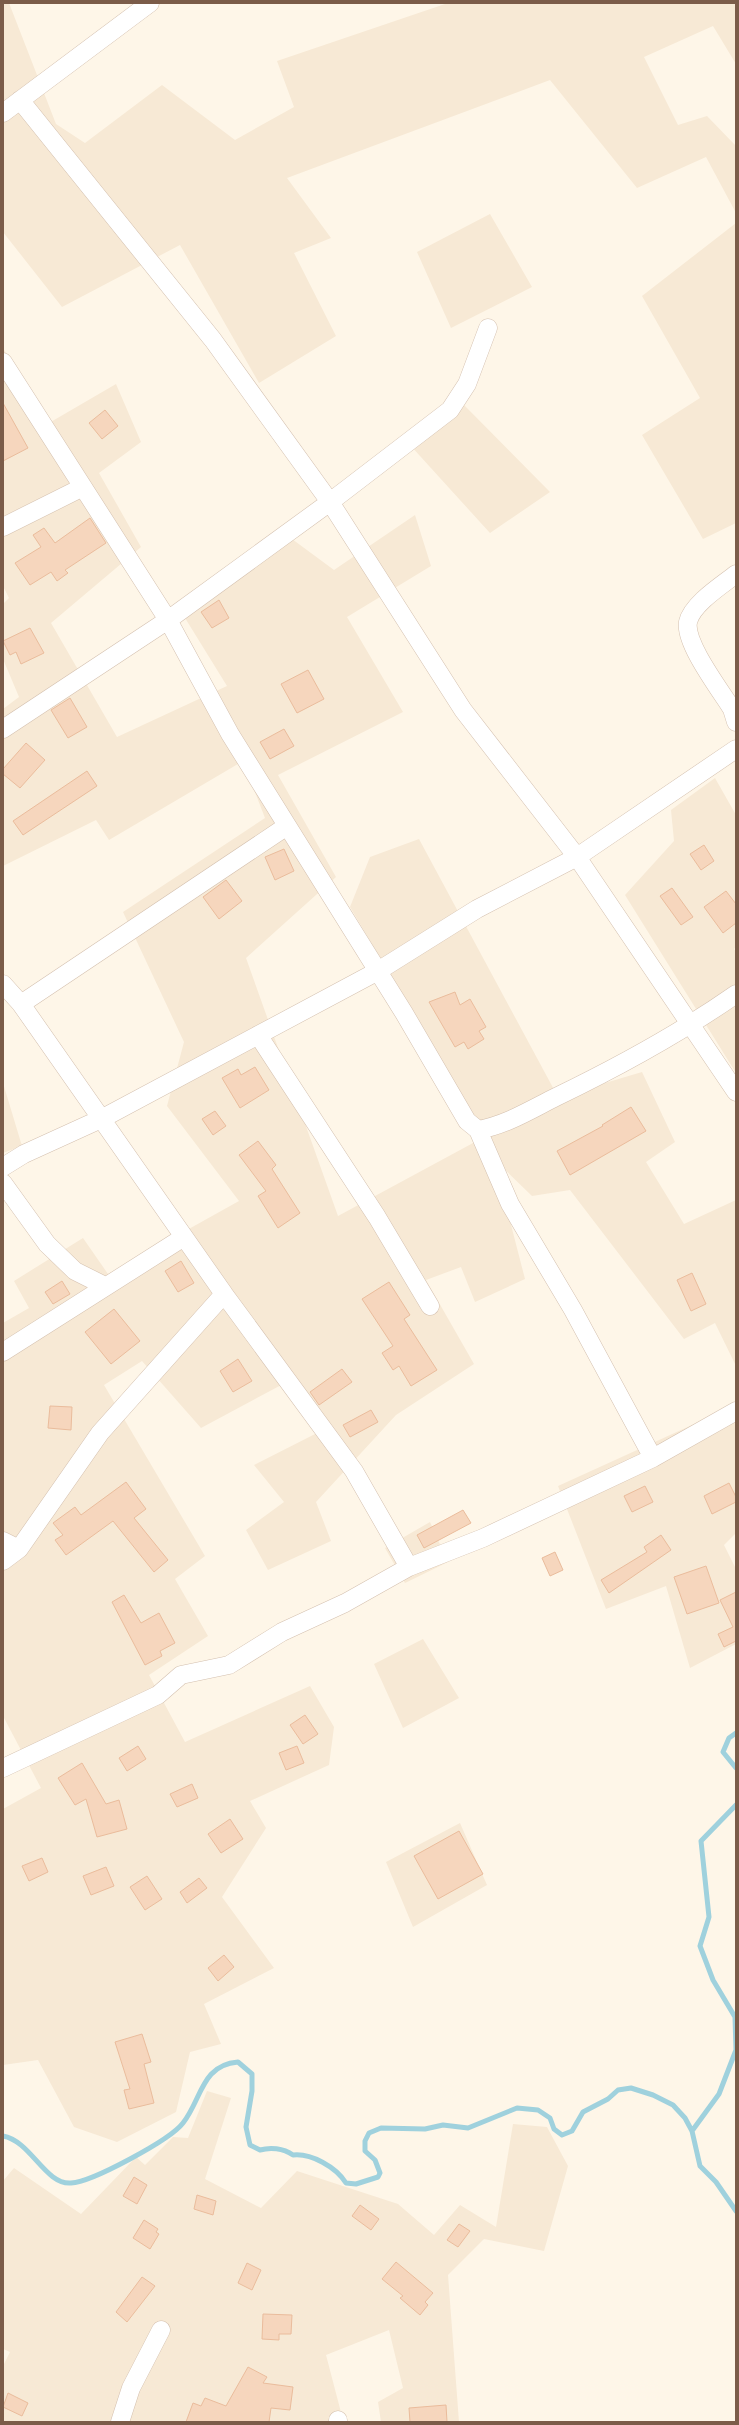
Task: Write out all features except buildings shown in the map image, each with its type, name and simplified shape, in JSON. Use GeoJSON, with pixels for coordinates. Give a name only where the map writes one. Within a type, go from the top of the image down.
{"type":"FeatureCollection","features":[{"type":"Feature","properties":{"kind":"street"},"geometry":{"type":"LineString","coordinates":[[3,113],[150,3]]}},
{"type":"Feature","properties":{"kind":"street"},"geometry":{"type":"LineString","coordinates":[[20,100],[214,340],[330,502],[463,710],[577,857],[736,1092]]}},
{"type":"Feature","properties":{"kind":"street"},"geometry":{"type":"LineString","coordinates":[[3,729],[168,620],[330,502],[450,410],[467,384],[488,328]]}},
{"type":"Feature","properties":{"kind":"street"},"geometry":{"type":"LineString","coordinates":[[3,362],[168,620],[230,734],[440,1071],[467,1121],[478,1130],[510,1204],[573,1310],[653,1458]]}},
{"type":"Feature","properties":{"kind":"street"},"geometry":{"type":"LineString","coordinates":[[3,526],[83,487]]}},
{"type":"Feature","properties":{"kind":"street"},"geometry":{"type":"LineString","coordinates":[[736,574],[701,602],[688,622],[691,641],[732,709],[736,722]]}},
{"type":"Feature","properties":{"kind":"street"},"geometry":{"type":"LineString","coordinates":[[3,1166],[24,1154],[103,1118],[378,971],[477,909],[577,857],[736,749]]}},
{"type":"Feature","properties":{"kind":"street"},"geometry":{"type":"LineString","coordinates":[[21,1004],[287,826]]}},
{"type":"Feature","properties":{"kind":"street"},"geometry":{"type":"LineString","coordinates":[[3,984],[21,1004],[103,1118],[224,1294],[354,1471],[409,1567]]}},
{"type":"Feature","properties":{"kind":"street"},"geometry":{"type":"LineString","coordinates":[[478,1130],[497,1127],[591,1080],[691,1025],[736,994]]}},
{"type":"Feature","properties":{"kind":"street"},"geometry":{"type":"LineString","coordinates":[[258,1035],[377,1217],[430,1306]]}},
{"type":"Feature","properties":{"kind":"street"},"geometry":{"type":"LineString","coordinates":[[3,1183],[47,1244],[75,1271],[105,1286]]}},
{"type":"Feature","properties":{"kind":"street"},"geometry":{"type":"LineString","coordinates":[[3,1352],[184,1237]]}},
{"type":"Feature","properties":{"kind":"street"},"geometry":{"type":"LineString","coordinates":[[3,1561],[19,1549],[100,1433],[224,1294]]}},
{"type":"Feature","properties":{"kind":"street"},"geometry":{"type":"LineString","coordinates":[[3,1768],[158,1695],[181,1675],[229,1665],[282,1632],[345,1603],[409,1567],[483,1538],[653,1458],[736,1411]]}},
{"type":"Feature","properties":{"kind":"street"},"geometry":{"type":"LineString","coordinates":[[3,1541],[19,1549]]}},
{"type":"Feature","properties":{"kind":"street"},"geometry":{"type":"LineString","coordinates":[[120,2422],[131,2388],[161,2330]]}},
{"type":"Feature","properties":{"kind":"shaded area"},"geometry":{"type":"Polygon","coordinates":[[[3,3],[9,3],[56,124],[85,143],[162,85],[235,140],[294,107],[277,61],[448,3],[736,3],[736,64],[713,26],[644,57],[678,125],[707,116],[736,146],[736,213],[706,157],[637,188],[550,80],[287,178],[331,238],[294,253],[336,336],[259,383],[180,245],[62,307],[3,232],[3,3]]]}},
{"type":"Feature","properties":{"kind":"shaded area"},"geometry":{"type":"Polygon","coordinates":[[[490,214],[532,287],[451,328],[417,252],[490,214]]]}},
{"type":"Feature","properties":{"kind":"shaded area"},"geometry":{"type":"Polygon","coordinates":[[[736,223],[736,523],[703,539],[642,435],[700,398],[642,296],[736,223]]]}},
{"type":"Feature","properties":{"kind":"shaded area"},"geometry":{"type":"Polygon","coordinates":[[[3,348],[49,423],[116,384],[141,442],[99,473],[141,547],[51,623],[117,737],[227,686],[177,605],[292,539],[334,570],[415,515],[431,566],[347,617],[403,712],[278,775],[336,877],[246,958],[338,1216],[486,1136],[350,907],[370,857],[419,839],[558,1097],[642,1072],[675,1142],[646,1162],[684,1224],[736,1200],[736,1366],[715,1323],[684,1339],[570,1190],[532,1196],[494,1159],[525,1279],[475,1302],[461,1267],[426,1280],[474,1364],[396,1415],[316,1502],[331,1541],[268,1570],[246,1530],[284,1502],[254,1465],[319,1432],[285,1383],[201,1428],[142,1361],[104,1385],[205,1556],[175,1579],[208,1636],[149,1675],[185,1742],[310,1686],[334,1727],[329,1765],[250,1801],[266,1828],[222,1897],[274,1968],[204,2004],[221,2044],[190,2052],[176,2112],[117,2142],[74,2127],[38,2060],[3,2065],[3,1809],[41,1788],[3,1716],[3,1323],[29,1308],[14,1281],[83,1238],[108,1274],[239,1201],[167,1106],[184,1042],[123,912],[265,818],[243,761],[109,840],[96,820],[3,866],[3,709],[19,697],[3,659],[3,604],[9,598],[3,586],[3,348]]]}},
{"type":"Feature","properties":{"kind":"shaded area"},"geometry":{"type":"Polygon","coordinates":[[[464,405],[550,492],[490,533],[410,445],[464,405]]]}},
{"type":"Feature","properties":{"kind":"shaded area"},"geometry":{"type":"Polygon","coordinates":[[[715,778],[736,815],[736,947],[734,949],[736,952],[736,1073],[625,895],[674,841],[671,810],[715,778]]]}},
{"type":"Feature","properties":{"kind":"shaded area"},"geometry":{"type":"Polygon","coordinates":[[[3,1083],[22,1146],[3,1153],[3,1083]]]}},
{"type":"Feature","properties":{"kind":"shaded area"},"geometry":{"type":"Polygon","coordinates":[[[736,1405],[736,1533],[724,1545],[736,1569],[736,1644],[690,1668],[666,1586],[606,1609],[558,1486],[736,1405]]]}},
{"type":"Feature","properties":{"kind":"shaded area"},"geometry":{"type":"Polygon","coordinates":[[[430,1522],[448,1562],[405,1583],[385,1548],[430,1522]]]}},
{"type":"Feature","properties":{"kind":"shaded area"},"geometry":{"type":"Polygon","coordinates":[[[423,1639],[459,1698],[403,1728],[374,1664],[423,1639]]]}},
{"type":"Feature","properties":{"kind":"shaded area"},"geometry":{"type":"Polygon","coordinates":[[[460,1823],[487,1885],[413,1927],[386,1862],[460,1823]]]}},
{"type":"Feature","properties":{"kind":"shaded area"},"geometry":{"type":"Polygon","coordinates":[[[207,2091],[231,2098],[205,2179],[261,2208],[297,2171],[398,2204],[434,2235],[460,2205],[496,2227],[513,2124],[547,2127],[568,2166],[544,2251],[484,2239],[448,2275],[459,2422],[381,2422],[378,2402],[403,2388],[389,2330],[326,2355],[343,2420],[341,2422],[3,2422],[3,2366],[10,2352],[3,2349],[3,2181],[14,2168],[81,2214],[136,2157],[145,2165],[173,2137],[188,2138],[207,2091]]]}},
{"type":"Feature","properties":{"kind":"waterway"},"geometry":{"type":"LineString","coordinates":[[736,1733],[729,1738],[723,1752],[736,1768]]}},
{"type":"Feature","properties":{"kind":"waterway"},"geometry":{"type":"LineString","coordinates":[[692,2131],[719,2094],[736,2050],[735,2017],[713,1980],[700,1946],[709,1917],[701,1841],[736,1805]]}},
{"type":"Feature","properties":{"kind":"waterway"},"geometry":{"type":"LineString","coordinates":[[3,2136],[22,2146],[53,2177],[62,2182],[71,2183],[81,2181],[96,2176],[130,2159],[175,2130],[183,2123],[189,2114],[209,2076],[216,2069],[226,2064],[238,2062],[252,2074],[252,2091],[246,2127],[250,2145],[260,2150],[276,2149],[293,2155],[307,2156],[330,2167],[342,2177],[346,2183],[356,2184],[378,2177],[380,2173],[375,2160],[365,2151],[365,2141],[369,2133],[381,2128],[425,2129],[443,2125],[468,2128],[517,2108],[538,2110],[550,2118],[554,2129],[562,2135],[572,2131],[583,2112],[608,2099],[618,2090],[631,2088],[653,2095],[673,2105],[685,2118],[692,2131],[700,2166],[716,2182],[736,2211]]}}]}
